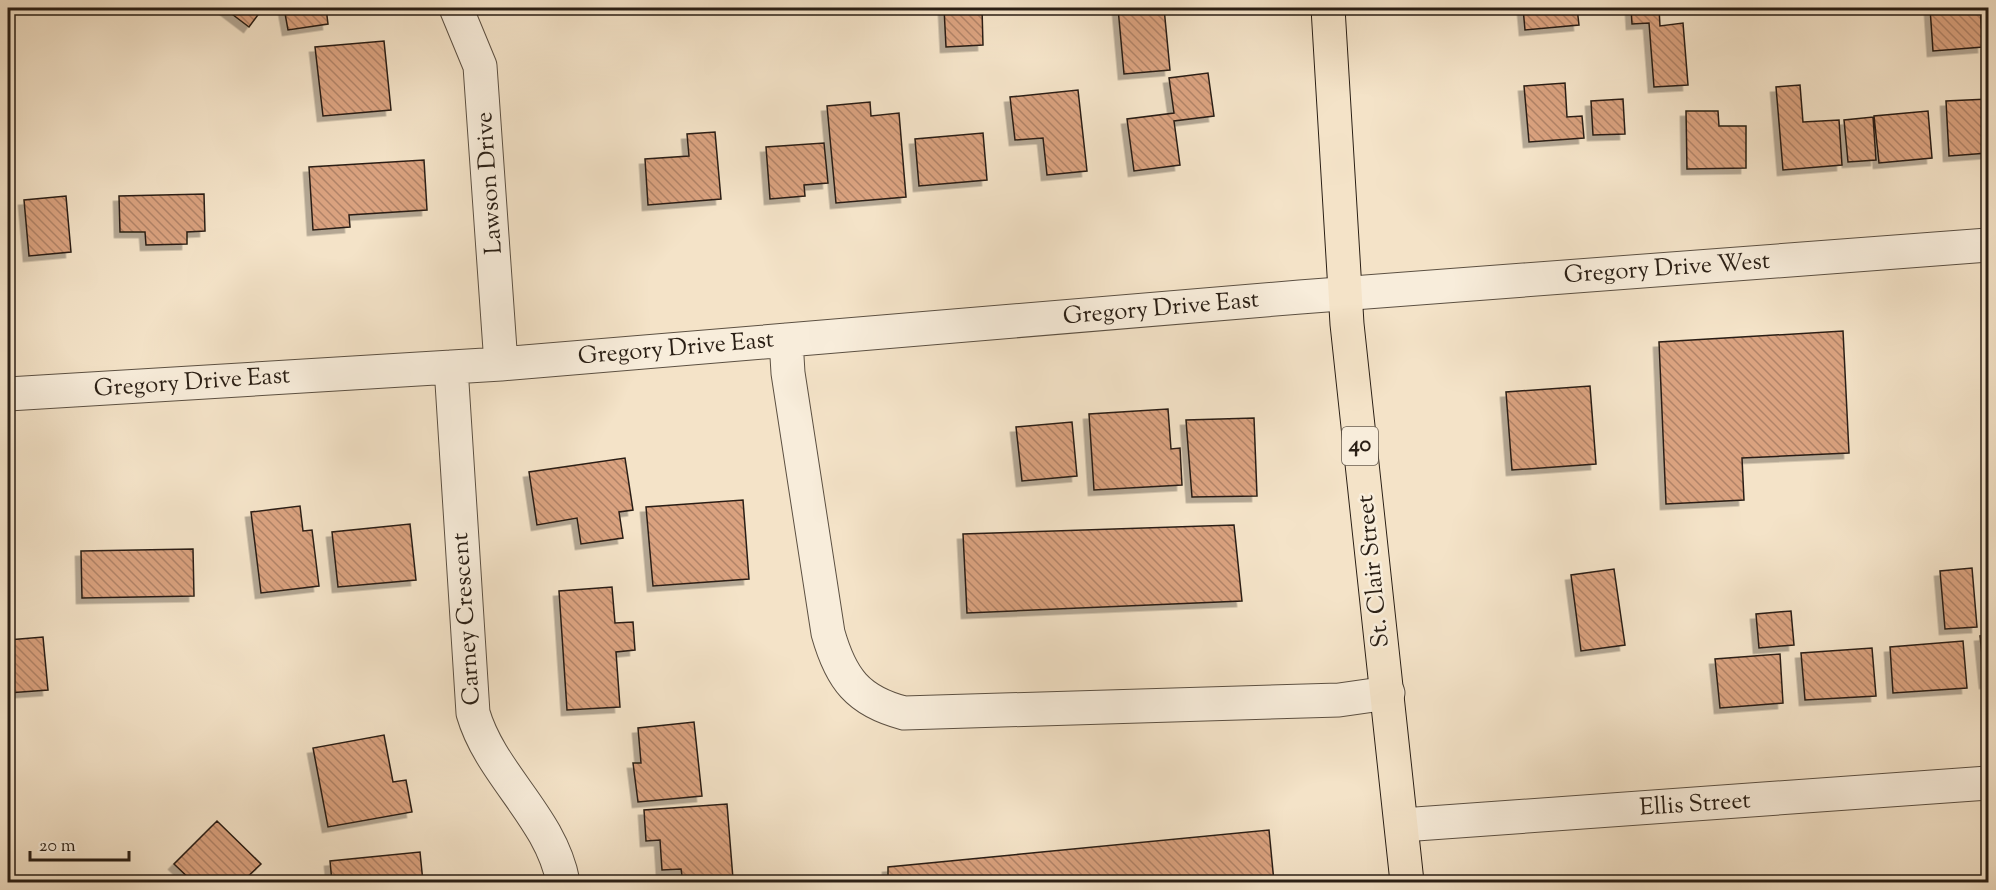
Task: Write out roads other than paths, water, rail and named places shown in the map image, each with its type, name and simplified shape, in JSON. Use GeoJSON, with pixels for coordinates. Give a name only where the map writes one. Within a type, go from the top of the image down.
{"type":"FeatureCollection","features":[{"type":"Feature","properties":{"kind":"main road","name":"St. Clair Street"},"geometry":{"type":"LineString","coordinates":[[1328,8],[1345,294],[1407,882]]}},
{"type":"Feature","properties":{"kind":"street","name":"Lawson Drive"},"geometry":{"type":"LineString","coordinates":[[456,8],[480,66],[501,364]]}},
{"type":"Feature","properties":{"kind":"street","name":"Gregory Drive West"},"geometry":{"type":"LineString","coordinates":[[1345,294],[1989,245]]}},
{"type":"Feature","properties":{"kind":"street","name":"Gregory Drive East"},"geometry":{"type":"LineString","coordinates":[[8,394],[501,364],[1345,294]]}},
{"type":"Feature","properties":{"kind":"street"},"geometry":{"type":"LineString","coordinates":[[786,340],[788,373],[828,633],[842,669],[851,684],[866,699],[904,713],[1339,700],[1388,693]]}},
{"type":"Feature","properties":{"kind":"street","name":"Carney Crescent"},"geometry":{"type":"LineString","coordinates":[[451,367],[473,713],[485,745],[553,847],[562,882]]}},
{"type":"Feature","properties":{"kind":"street","name":"Ellis Street"},"geometry":{"type":"LineString","coordinates":[[1402,825],[1989,783]]}}]}
